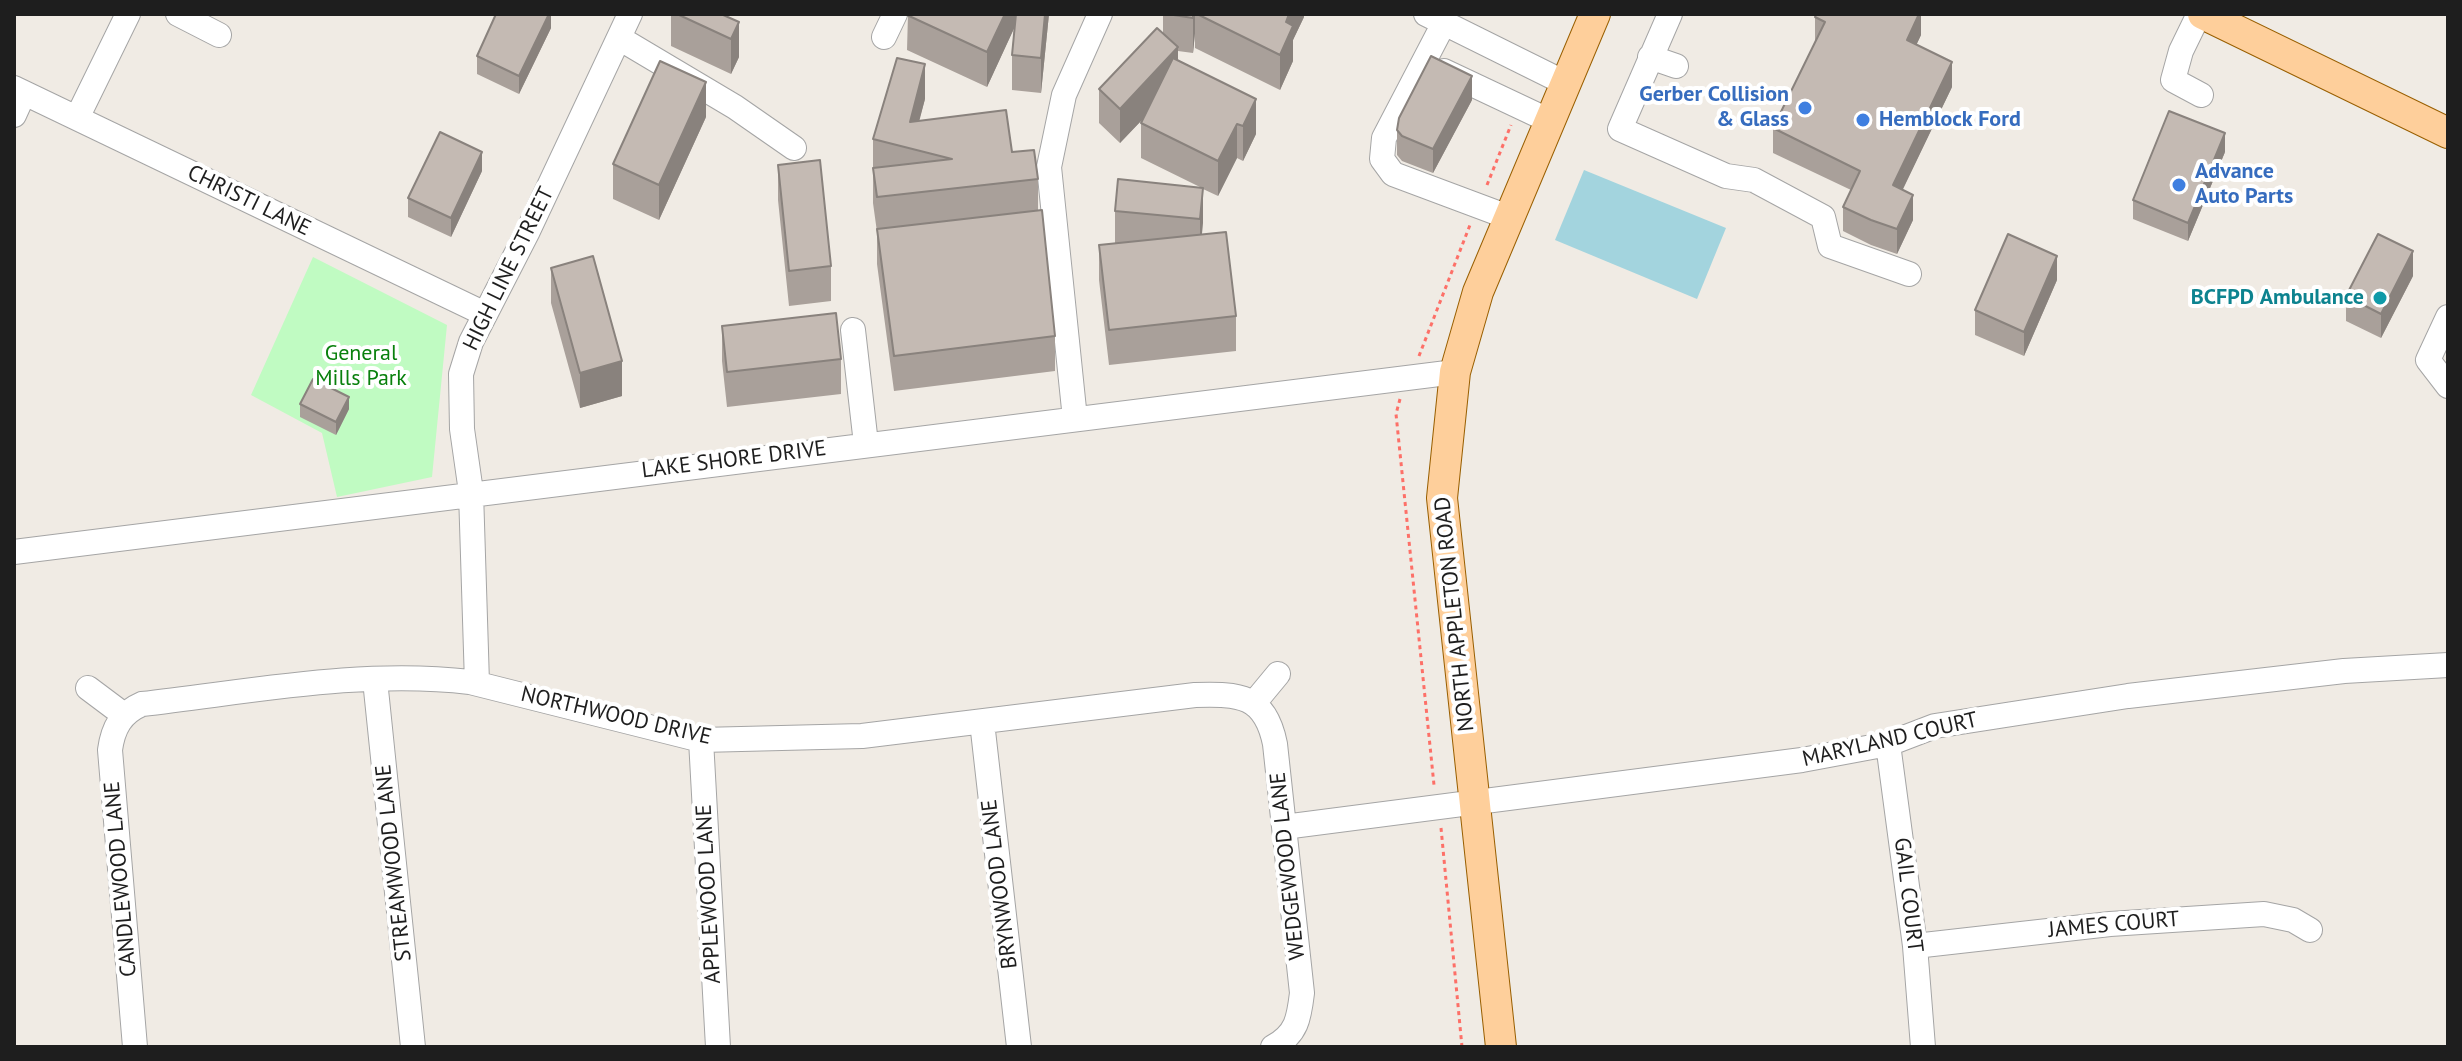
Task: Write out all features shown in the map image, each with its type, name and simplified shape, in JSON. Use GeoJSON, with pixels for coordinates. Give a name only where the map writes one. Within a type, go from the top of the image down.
{"type":"FeatureCollection","features":[{"type":"Feature","properties":{"kind":"main road","name":"NORTH APPLETON ROAD"},"geometry":{"type":"LineString","coordinates":[[1501,1047],[1442,498],[1455,372],[1478,292],[1595,14]]}},
{"type":"Feature","properties":{"kind":"main road"},"geometry":{"type":"LineString","coordinates":[[2201,14],[2448,133]]}},
{"type":"Feature","properties":{"kind":"street"},"geometry":{"type":"LineString","coordinates":[[77,118],[128,14]]}},
{"type":"Feature","properties":{"kind":"street"},"geometry":{"type":"LineString","coordinates":[[178,14],[219,35]]}},
{"type":"Feature","properties":{"kind":"street","name":"HIGH LINE STREET"},"geometry":{"type":"LineString","coordinates":[[477,683],[471,492],[462,429],[461,374],[471,342],[630,14]]}},
{"type":"Feature","properties":{"kind":"street"},"geometry":{"type":"LineString","coordinates":[[884,37],[895,14]]}},
{"type":"Feature","properties":{"kind":"street"},"geometry":{"type":"LineString","coordinates":[[1075,419],[1049,167],[1064,95],[1100,14]]}},
{"type":"Feature","properties":{"kind":"street"},"geometry":{"type":"LineString","coordinates":[[1670,14],[1620,129],[1726,176],[1754,180],[1823,217],[1830,246],[1909,274]]}},
{"type":"Feature","properties":{"kind":"street"},"geometry":{"type":"LineString","coordinates":[[2201,14],[2173,80],[2201,95]]}},
{"type":"Feature","properties":{"kind":"street"},"geometry":{"type":"LineString","coordinates":[[1508,217],[1393,174],[1382,159],[1384,138],[1424,61],[1435,19],[1565,83]]}},
{"type":"Feature","properties":{"kind":"street"},"geometry":{"type":"LineString","coordinates":[[619,38],[735,107],[794,148]]}},
{"type":"Feature","properties":{"kind":"street"},"geometry":{"type":"LineString","coordinates":[[1650,57],[1676,66]]}},
{"type":"Feature","properties":{"kind":"street"},"geometry":{"type":"LineString","coordinates":[[1424,61],[1550,121]]}},
{"type":"Feature","properties":{"kind":"street","name":"CHRISTI LANE"},"geometry":{"type":"LineString","coordinates":[[17,98],[77,118],[485,314]]}},
{"type":"Feature","properties":{"kind":"street"},"geometry":{"type":"LineString","coordinates":[[2445,385],[2428,360],[2448,317]]}},
{"type":"Feature","properties":{"kind":"street"},"geometry":{"type":"LineString","coordinates":[[853,330],[866,444]]}},
{"type":"Feature","properties":{"kind":"street","name":"LAKE SHORE DRIVE"},"geometry":{"type":"LineString","coordinates":[[14,552],[471,492],[1455,372]]}},
{"type":"Feature","properties":{"kind":"street","name":"MARYLAND COURT"},"geometry":{"type":"LineString","coordinates":[[1284,827],[1691,776],[1888,744],[1935,726],[2128,696],[2344,671],[2448,665]]}},
{"type":"Feature","properties":{"kind":"street"},"geometry":{"type":"LineString","coordinates":[[1254,703],[1278,674]]}},
{"type":"Feature","properties":{"kind":"street","name":"NORTHWOOD DRIVE"},"geometry":{"type":"LineString","coordinates":[[124,715],[142,704],[375,680],[436,678],[477,683],[701,740],[862,736],[1195,695],[1234,694],[1254,703]]}},
{"type":"Feature","properties":{"kind":"street","name":"STREAMWOOD LANE"},"geometry":{"type":"LineString","coordinates":[[375,680],[413,1047]]}},
{"type":"Feature","properties":{"kind":"street"},"geometry":{"type":"LineString","coordinates":[[88,688],[124,715]]}},
{"type":"Feature","properties":{"kind":"street","name":"WEDGEWOOD LANE"},"geometry":{"type":"LineString","coordinates":[[1254,703],[1272,729],[1284,827],[1302,993],[1298,1023],[1291,1043]]}},
{"type":"Feature","properties":{"kind":"street","name":"CANDLEWOOD LANE"},"geometry":{"type":"LineString","coordinates":[[124,715],[113,731],[110,750],[135,1047]]}},
{"type":"Feature","properties":{"kind":"street","name":"BRYNWOOD LANE"},"geometry":{"type":"LineString","coordinates":[[982,722],[1019,1047]]}},
{"type":"Feature","properties":{"kind":"street","name":"APPLEWOOD LANE"},"geometry":{"type":"LineString","coordinates":[[701,740],[718,1047]]}},
{"type":"Feature","properties":{"kind":"street","name":"GAIL COURT"},"geometry":{"type":"LineString","coordinates":[[1888,744],[1915,946],[1923,1047]]}},
{"type":"Feature","properties":{"kind":"street","name":"JAMES COURT"},"geometry":{"type":"LineString","coordinates":[[1915,946],[2110,924],[2264,914],[2293,920],[2310,930]]}},
{"type":"Feature","properties":{"kind":"green space","name":"General Mills Park"},"geometry":{"type":"Polygon","coordinates":[[[313,257],[447,325],[432,477],[337,497],[322,433],[251,395],[313,257]]]}},
{"type":"Feature","properties":{"kind":"water"},"geometry":{"type":"Polygon","coordinates":[[[1584,170],[1726,228],[1697,299],[1555,240],[1584,170]]]}},
{"type":"Feature","properties":{"kind":"building"},"geometry":{"type":"Polygon","coordinates":[[[496,14],[549,14],[519,76],[477,56],[496,14]]]}},
{"type":"Feature","properties":{"kind":"building"},"geometry":{"type":"Polygon","coordinates":[[[677,14],[721,14],[739,22],[731,39],[677,14]]]}},
{"type":"Feature","properties":{"kind":"building"},"geometry":{"type":"Polygon","coordinates":[[[908,14],[1005,14],[987,52],[908,14]]]}},
{"type":"Feature","properties":{"kind":"building"},"geometry":{"type":"Polygon","coordinates":[[[1016,14],[1045,14],[1041,58],[1012,55],[1016,14]]]}},
{"type":"Feature","properties":{"kind":"building"},"geometry":{"type":"Polygon","coordinates":[[[1167,14],[1193,14],[1193,18],[1167,14]]]}},
{"type":"Feature","properties":{"kind":"building"},"geometry":{"type":"Polygon","coordinates":[[[1197,14],[1289,14],[1286,22],[1293,26],[1280,55],[1197,14]]]}},
{"type":"Feature","properties":{"kind":"building","name":"Hemblock Ford"},"geometry":{"type":"Polygon","coordinates":[[[1816,14],[1919,14],[1907,40],[1952,62],[1893,185],[1913,195],[1897,229],[1843,207],[1860,171],[1773,128],[1825,22],[1815,17],[1816,14]]]}},
{"type":"Feature","properties":{"kind":"building"},"geometry":{"type":"Polygon","coordinates":[[[1157,28],[1178,47],[1120,109],[1099,89],[1157,28]]]}},
{"type":"Feature","properties":{"kind":"building"},"geometry":{"type":"Polygon","coordinates":[[[1431,56],[1472,76],[1433,149],[1402,136],[1397,130],[1399,118],[1431,56]]]}},
{"type":"Feature","properties":{"kind":"building"},"geometry":{"type":"Polygon","coordinates":[[[897,58],[925,64],[910,122],[1006,110],[1012,152],[1034,150],[1038,179],[877,197],[873,168],[952,159],[873,139],[897,58]]]}},
{"type":"Feature","properties":{"kind":"building"},"geometry":{"type":"Polygon","coordinates":[[[1173,58],[1256,99],[1243,126],[1237,124],[1218,161],[1141,123],[1173,58]]]}},
{"type":"Feature","properties":{"kind":"building"},"geometry":{"type":"Polygon","coordinates":[[[660,61],[706,82],[659,185],[613,164],[660,61]]]}},
{"type":"Feature","properties":{"kind":"building","name":"Advance Auto Parts"},"geometry":{"type":"Polygon","coordinates":[[[2169,111],[2225,133],[2188,223],[2133,200],[2169,111]]]}},
{"type":"Feature","properties":{"kind":"building"},"geometry":{"type":"Polygon","coordinates":[[[440,132],[482,152],[451,218],[408,198],[440,132]]]}},
{"type":"Feature","properties":{"kind":"building"},"geometry":{"type":"Polygon","coordinates":[[[820,160],[831,266],[789,271],[778,165],[820,160]]]}},
{"type":"Feature","properties":{"kind":"building"},"geometry":{"type":"Polygon","coordinates":[[[1118,179],[1203,188],[1200,219],[1115,211],[1118,179]]]}},
{"type":"Feature","properties":{"kind":"building"},"geometry":{"type":"Polygon","coordinates":[[[1042,210],[1055,336],[894,356],[877,229],[1042,210]]]}},
{"type":"Feature","properties":{"kind":"building"},"geometry":{"type":"Polygon","coordinates":[[[1226,232],[1236,316],[1109,330],[1099,245],[1226,232]]]}},
{"type":"Feature","properties":{"kind":"building"},"geometry":{"type":"Polygon","coordinates":[[[2008,234],[2057,256],[2024,332],[1975,310],[2008,234]]]}},
{"type":"Feature","properties":{"kind":"building"},"geometry":{"type":"Polygon","coordinates":[[[2378,234],[2413,251],[2381,314],[2346,296],[2378,234]]]}},
{"type":"Feature","properties":{"kind":"building"},"geometry":{"type":"Polygon","coordinates":[[[593,256],[622,361],[580,373],[551,268],[593,256]]]}},
{"type":"Feature","properties":{"kind":"building"},"geometry":{"type":"Polygon","coordinates":[[[836,313],[841,359],[727,372],[722,326],[836,313]]]}},
{"type":"Feature","properties":{"kind":"building"},"geometry":{"type":"Polygon","coordinates":[[[313,379],[349,397],[336,422],[300,404],[313,379]]]}},
{"type":"Feature","properties":{"kind":"place","name":"Gerber Collision & Glass"},"geometry":{"type":"Point","coordinates":[1805,108]}},
{"type":"Feature","properties":{"kind":"place","name":"Hemblock Ford"},"geometry":{"type":"Point","coordinates":[1863,120]}},
{"type":"Feature","properties":{"kind":"place","name":"Advance Auto Parts"},"geometry":{"type":"Point","coordinates":[2179,185]}},
{"type":"Feature","properties":{"kind":"place","name":"BCFPD Ambulance"},"geometry":{"type":"Point","coordinates":[2380,298]}}]}
